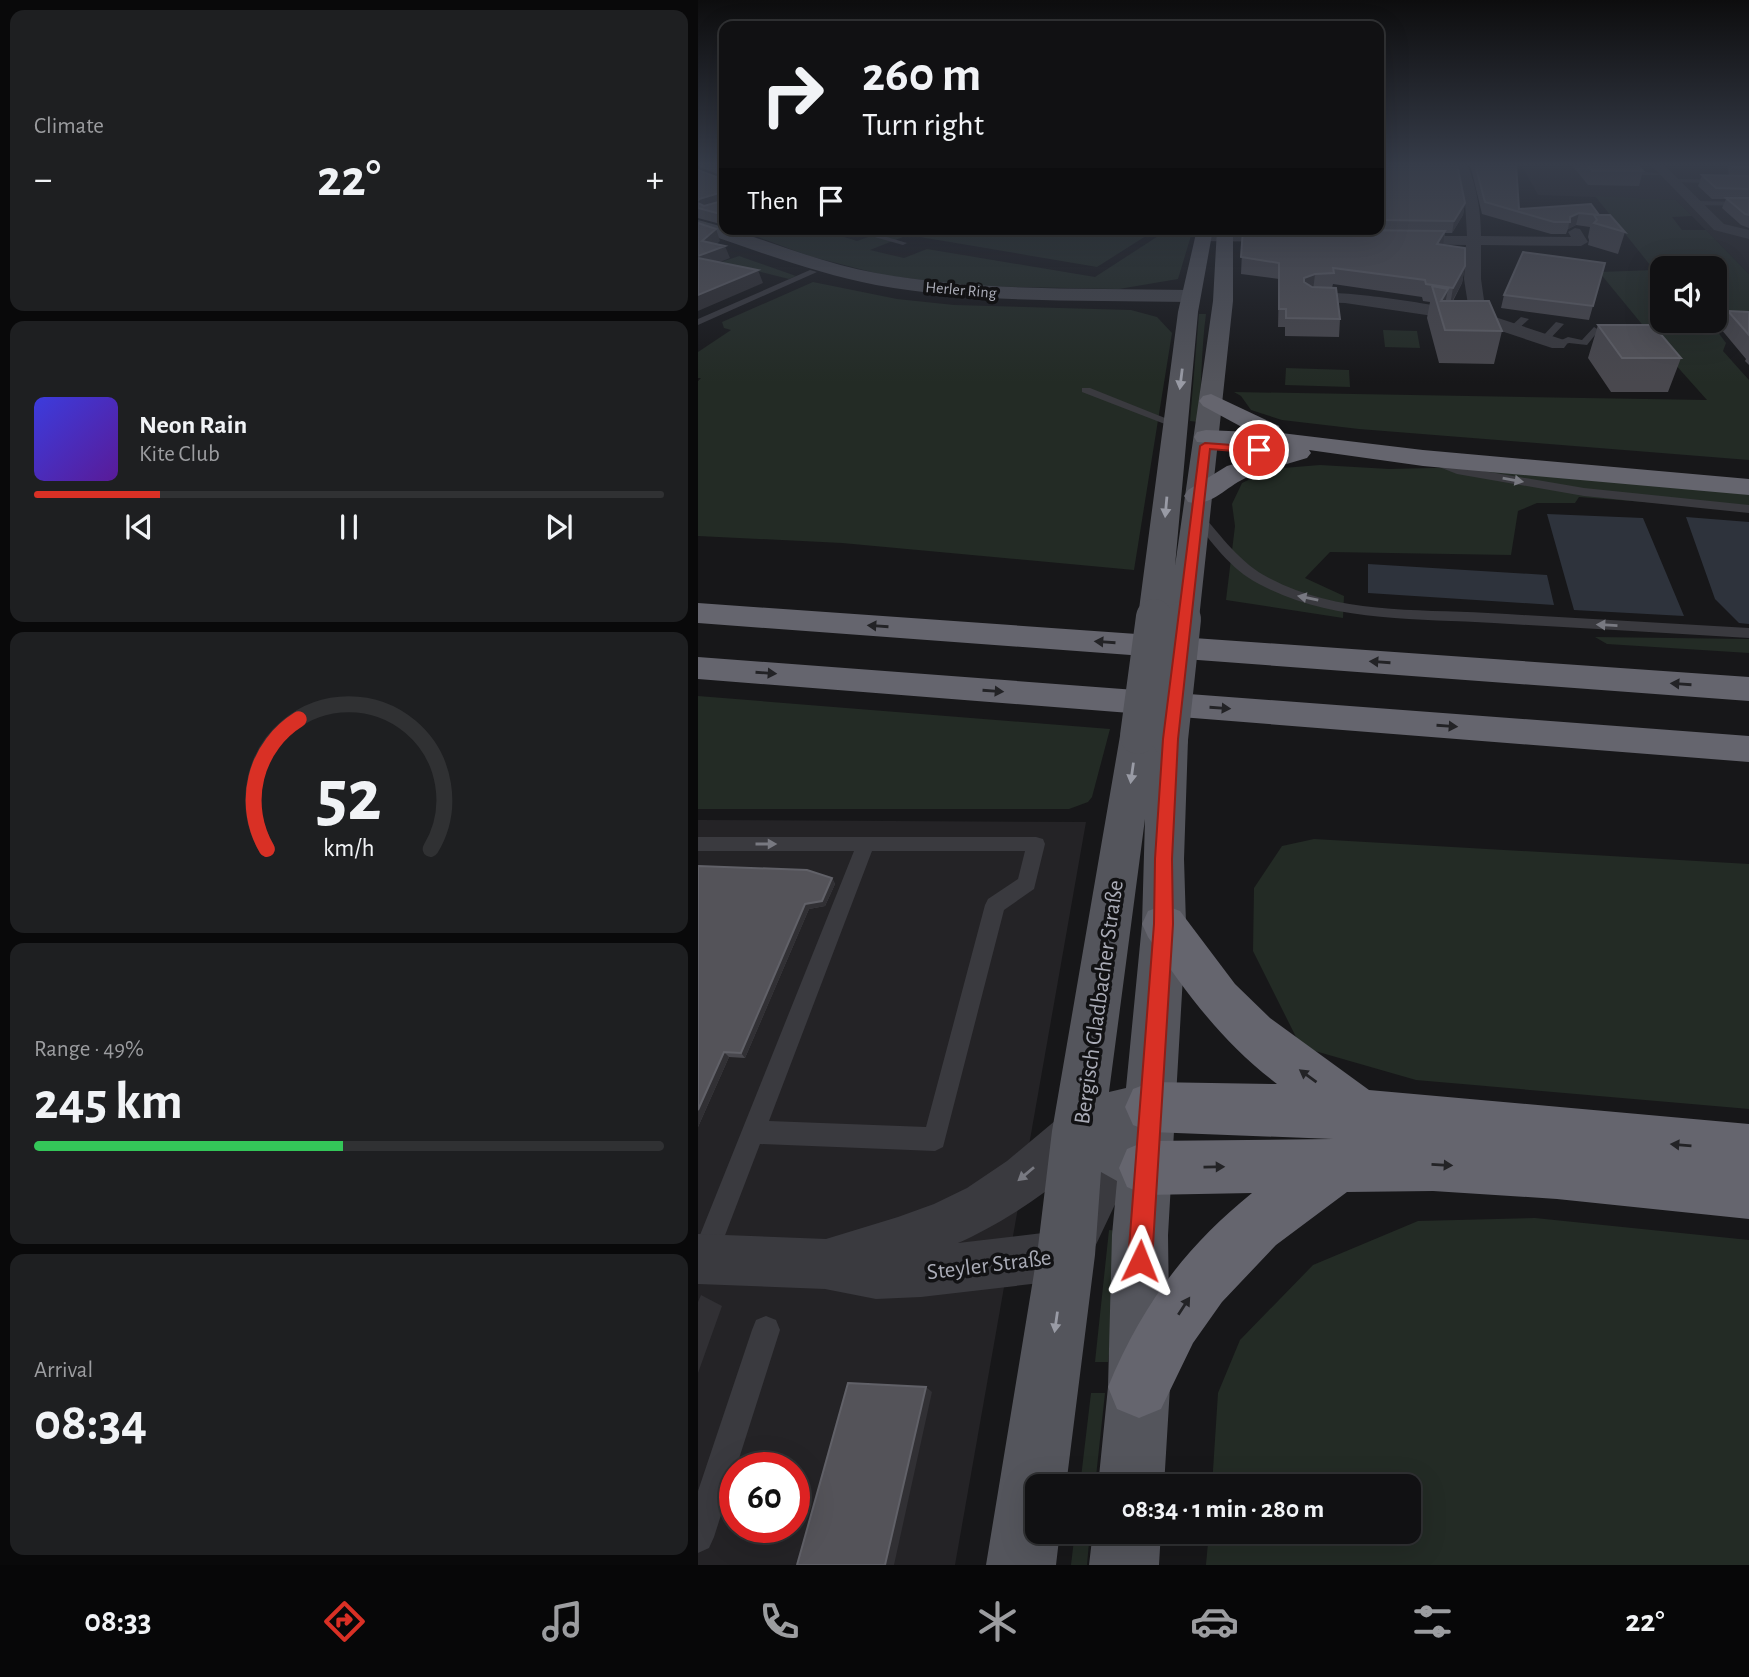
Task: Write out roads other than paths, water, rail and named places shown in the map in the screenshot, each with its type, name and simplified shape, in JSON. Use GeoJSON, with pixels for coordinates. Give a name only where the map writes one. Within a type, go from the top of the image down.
{"type":"FeatureCollection","features":[{"type":"Feature","properties":{"kind":"highway"},"geometry":{"type":"LineString","coordinates":[[1211,401],[1302,448]]}},
{"type":"Feature","properties":{"kind":"highway"},"geometry":{"type":"LineString","coordinates":[[1206,441],[1749,487]]}},
{"type":"Feature","properties":{"kind":"highway"},"geometry":{"type":"LineString","coordinates":[[1197,505],[1236,472],[1302,448]]}},
{"type":"Feature","properties":{"kind":"highway"},"geometry":{"type":"LineString","coordinates":[[698,613],[1749,689]]}},
{"type":"Feature","properties":{"kind":"highway"},"geometry":{"type":"LineString","coordinates":[[698,668],[1749,749]]}},
{"type":"Feature","properties":{"kind":"highway"},"geometry":{"type":"LineString","coordinates":[[1164,924],[1219,999],[1263,1042],[1353,1140]]}},
{"type":"Feature","properties":{"kind":"highway"},"geometry":{"type":"LineString","coordinates":[[1151,1107],[1220,1106],[1353,1140],[1433,1164],[1557,1171],[1749,1192]]}},
{"type":"Feature","properties":{"kind":"highway"},"geometry":{"type":"LineString","coordinates":[[1140,1387],[1183,1303],[1244,1236],[1353,1140]]}},
{"type":"Feature","properties":{"kind":"highway"},"geometry":{"type":"LineString","coordinates":[[1146,1168],[1353,1140],[1749,1151]]}},
{"type":"Feature","properties":{"kind":"main road","name":"Herler Ring"},"geometry":{"type":"LineString","coordinates":[[710,237],[813,272],[873,287],[958,299],[1111,303],[1191,293]]}},
{"type":"Feature","properties":{"kind":"main road","name":"Herler Ring"},"geometry":{"type":"LineString","coordinates":[[735,237],[841,271],[912,285],[1010,293],[1191,293]]}},
{"type":"Feature","properties":{"kind":"main road","name":"Bergisch Gladbacher Straße"},"geometry":{"type":"LineString","coordinates":[[1022,1565],[1066,1255],[1078,1130],[1154,738],[1168,618],[1173,432],[1191,293],[1203,237]]}},
{"type":"Feature","properties":{"kind":"main road","name":"Bergisch Gladbacher Straße"},"geometry":{"type":"LineString","coordinates":[[1168,618],[1197,505],[1223,301],[1224,237]]}},
{"type":"Feature","properties":{"kind":"main road"},"geometry":{"type":"LineString","coordinates":[[1191,293],[1223,301]]}},
{"type":"Feature","properties":{"kind":"main road"},"geometry":{"type":"LineString","coordinates":[[1111,303],[1165,314],[1174,318],[1185,333]]}},
{"type":"Feature","properties":{"kind":"main road"},"geometry":{"type":"LineString","coordinates":[[1173,432],[1206,441]]}},
{"type":"Feature","properties":{"kind":"main road","name":"Bergisch Gladbacher Straße"},"geometry":{"type":"LineString","coordinates":[[1132,1474],[1140,1387],[1140,1235],[1164,924],[1163,859],[1154,738]]}},
{"type":"Feature","properties":{"kind":"main road"},"geometry":{"type":"LineString","coordinates":[[1078,1130],[1112,1117],[1151,1107]]}},
{"type":"Feature","properties":{"kind":"main road"},"geometry":{"type":"LineString","coordinates":[[1078,1130],[1146,1168]]}},
{"type":"Feature","properties":{"kind":"main road"},"geometry":{"type":"LineString","coordinates":[[1124,1565],[1126,1544]]}},
{"type":"Feature","properties":{"kind":"street"},"geometry":{"type":"LineString","coordinates":[[1271,237],[1302,239]]}},
{"type":"Feature","properties":{"kind":"street"},"geometry":{"type":"LineString","coordinates":[[1474,237],[1472,283],[1479,303],[1477,317]]}},
{"type":"Feature","properties":{"kind":"street"},"geometry":{"type":"LineString","coordinates":[[1387,239],[1581,242],[1581,237]]}},
{"type":"Feature","properties":{"kind":"street"},"geometry":{"type":"LineString","coordinates":[[1312,297],[1345,298],[1477,317],[1518,325],[1551,342]]}},
{"type":"Feature","properties":{"kind":"street","name":"Steyler Straße"},"geometry":{"type":"LineString","coordinates":[[825,1264],[903,1240],[957,1219],[1005,1192],[1078,1130]]}},
{"type":"Feature","properties":{"kind":"street","name":"Steyler Straße"},"geometry":{"type":"LineString","coordinates":[[701,1259],[825,1264],[876,1274],[910,1273],[1066,1255],[1105,1175],[1146,1168]]}},
{"type":"Feature","properties":{"kind":"lane"},"geometry":{"type":"LineString","coordinates":[[880,237],[903,243]]}},
{"type":"Feature","properties":{"kind":"lane"},"geometry":{"type":"LineString","coordinates":[[698,322],[813,272]]}},
{"type":"Feature","properties":{"kind":"lane"},"geometry":{"type":"LineString","coordinates":[[1551,342],[1559,324]]}},
{"type":"Feature","properties":{"kind":"lane"},"geometry":{"type":"LineString","coordinates":[[1551,342],[1568,340],[1584,343],[1594,330]]}},
{"type":"Feature","properties":{"kind":"lane"},"geometry":{"type":"LineString","coordinates":[[1086,390],[1173,432]]}},
{"type":"Feature","properties":{"kind":"lane"},"geometry":{"type":"LineString","coordinates":[[1423,458],[1457,470],[1584,492],[1749,509]]}},
{"type":"Feature","properties":{"kind":"lane"},"geometry":{"type":"LineString","coordinates":[[1197,505],[1242,567],[1285,593],[1377,612],[1439,619],[1474,617],[1749,633]]}},
{"type":"Feature","properties":{"kind":"lane"},"geometry":{"type":"LineString","coordinates":[[698,844],[1036,844],[1027,883],[995,905],[935,1139],[753,1132]]}},
{"type":"Feature","properties":{"kind":"lane"},"geometry":{"type":"LineString","coordinates":[[701,1259],[866,844]]}},
{"type":"Feature","properties":{"kind":"lane"},"geometry":{"type":"LineString","coordinates":[[698,1537],[766,1330]]}}]}
